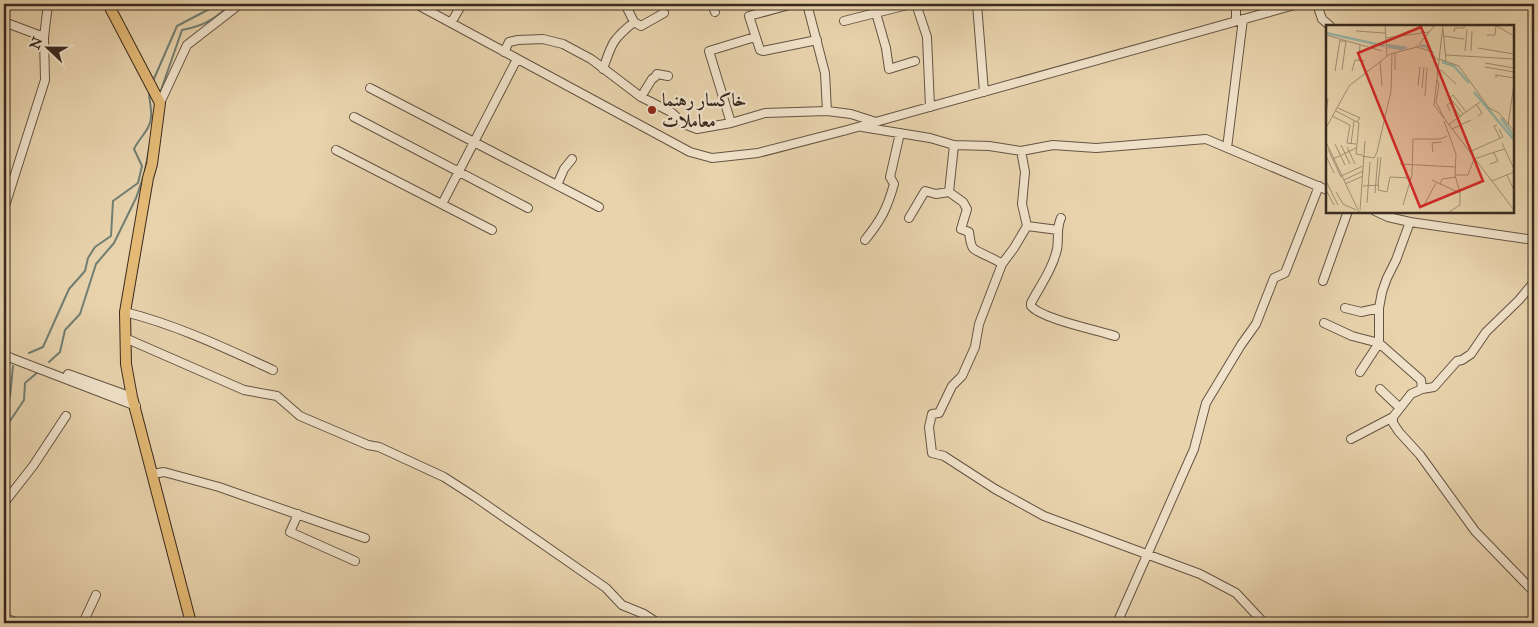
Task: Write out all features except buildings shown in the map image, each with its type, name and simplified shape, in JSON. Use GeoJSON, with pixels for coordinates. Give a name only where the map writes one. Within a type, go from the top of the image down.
{"type":"FeatureCollection","features":[{"type":"Feature","properties":{"kind":"main road"},"geometry":{"type":"LineString","coordinates":[[108,4],[160,102],[152,164],[125,312],[126,364],[191,623]]}},
{"type":"Feature","properties":{"kind":"street"},"geometry":{"type":"LineString","coordinates":[[4,209],[45,80],[44,36],[48,4]]}},
{"type":"Feature","properties":{"kind":"street"},"geometry":{"type":"LineString","coordinates":[[160,102],[187,45],[240,4]]}},
{"type":"Feature","properties":{"kind":"street"},"geometry":{"type":"LineString","coordinates":[[416,4],[690,152],[712,158],[758,153],[860,127],[1298,4]]}},
{"type":"Feature","properties":{"kind":"street"},"geometry":{"type":"LineString","coordinates":[[451,23],[462,4]]}},
{"type":"Feature","properties":{"kind":"street"},"geometry":{"type":"LineString","coordinates":[[625,4],[634,22],[641,26],[664,13]]}},
{"type":"Feature","properties":{"kind":"street"},"geometry":{"type":"LineString","coordinates":[[712,4],[715,12]]}},
{"type":"Feature","properties":{"kind":"street"},"geometry":{"type":"LineString","coordinates":[[793,4],[749,16],[761,51],[817,40]]}},
{"type":"Feature","properties":{"kind":"street"},"geometry":{"type":"LineString","coordinates":[[807,4],[826,72],[827,111]]}},
{"type":"Feature","properties":{"kind":"street"},"geometry":{"type":"LineString","coordinates":[[844,21],[911,4]]}},
{"type":"Feature","properties":{"kind":"street"},"geometry":{"type":"LineString","coordinates":[[916,4],[927,37],[930,107]]}},
{"type":"Feature","properties":{"kind":"street"},"geometry":{"type":"LineString","coordinates":[[977,4],[984,92]]}},
{"type":"Feature","properties":{"kind":"street"},"geometry":{"type":"LineString","coordinates":[[1227,148],[1240,20],[1236,4]]}},
{"type":"Feature","properties":{"kind":"street"},"geometry":{"type":"LineString","coordinates":[[1317,4],[1322,18],[1329,25]]}},
{"type":"Feature","properties":{"kind":"street"},"geometry":{"type":"LineString","coordinates":[[876,12],[889,68],[915,61]]}},
{"type":"Feature","properties":{"kind":"street"},"geometry":{"type":"LineString","coordinates":[[4,22],[44,36]]}},
{"type":"Feature","properties":{"kind":"street"},"geometry":{"type":"LineString","coordinates":[[603,68],[612,42],[634,22]]}},
{"type":"Feature","properties":{"kind":"street"},"geometry":{"type":"LineString","coordinates":[[731,123],[709,51],[756,37]]}},
{"type":"Feature","properties":{"kind":"street"},"geometry":{"type":"LineString","coordinates":[[504,52],[509,42],[518,40],[543,39],[563,44],[603,68],[640,98],[671,112],[684,124],[697,129],[731,123],[765,113],[827,111],[851,114],[876,122]]}},
{"type":"Feature","properties":{"kind":"street"},"geometry":{"type":"LineString","coordinates":[[442,204],[517,59]]}},
{"type":"Feature","properties":{"kind":"street"},"geometry":{"type":"LineString","coordinates":[[640,98],[652,78],[658,74],[668,76]]}},
{"type":"Feature","properties":{"kind":"street"},"geometry":{"type":"LineString","coordinates":[[370,88],[599,207]]}},
{"type":"Feature","properties":{"kind":"street"},"geometry":{"type":"LineString","coordinates":[[354,117],[528,208]]}},
{"type":"Feature","properties":{"kind":"street"},"geometry":{"type":"LineString","coordinates":[[860,127],[930,138],[954,144],[989,146],[1021,151],[1053,145],[1096,148],[1206,139],[1323,188],[1285,273],[1274,278],[1256,324],[1206,403],[1194,449],[1117,623]]}},
{"type":"Feature","properties":{"kind":"street"},"geometry":{"type":"LineString","coordinates":[[865,240],[884,215],[889,200],[894,184],[890,177],[900,133]]}},
{"type":"Feature","properties":{"kind":"street"},"geometry":{"type":"LineString","coordinates":[[949,192],[954,144]]}},
{"type":"Feature","properties":{"kind":"street"},"geometry":{"type":"LineString","coordinates":[[336,150],[492,230]]}},
{"type":"Feature","properties":{"kind":"street"},"geometry":{"type":"LineString","coordinates":[[1021,151],[1025,172],[1022,204],[1027,226],[1002,264],[980,324],[975,347],[962,376],[952,386],[939,413],[932,414],[929,427],[932,453],[944,456],[995,490],[1044,516],[1200,574],[1236,593],[1256,620],[1264,623]]}},
{"type":"Feature","properties":{"kind":"street"},"geometry":{"type":"LineString","coordinates":[[557,185],[564,169],[572,159]]}},
{"type":"Feature","properties":{"kind":"street"},"geometry":{"type":"LineString","coordinates":[[909,218],[925,191],[936,194],[949,192],[964,202],[967,210],[961,230],[969,233],[972,246],[976,251],[993,257],[1002,264]]}},
{"type":"Feature","properties":{"kind":"street"},"geometry":{"type":"LineString","coordinates":[[1323,281],[1348,212]]}},
{"type":"Feature","properties":{"kind":"street"},"geometry":{"type":"LineString","coordinates":[[1390,214],[1410,222],[1534,240]]}},
{"type":"Feature","properties":{"kind":"street"},"geometry":{"type":"LineString","coordinates":[[1061,218],[1057,249],[1051,266],[1031,306],[1033,309],[1048,316],[1115,336]]}},
{"type":"Feature","properties":{"kind":"street"},"geometry":{"type":"LineString","coordinates":[[1360,372],[1379,343],[1382,292],[1410,222]]}},
{"type":"Feature","properties":{"kind":"street"},"geometry":{"type":"LineString","coordinates":[[1027,226],[1058,230]]}},
{"type":"Feature","properties":{"kind":"street"},"geometry":{"type":"LineString","coordinates":[[1351,439],[1392,417],[1411,394],[1422,389],[1434,387],[1457,361],[1472,354],[1486,332],[1519,300],[1534,282]]}},
{"type":"Feature","properties":{"kind":"street"},"geometry":{"type":"LineString","coordinates":[[1345,308],[1361,312],[1380,308]]}},
{"type":"Feature","properties":{"kind":"street"},"geometry":{"type":"LineString","coordinates":[[125,312],[195,334],[273,370]]}},
{"type":"Feature","properties":{"kind":"street"},"geometry":{"type":"LineString","coordinates":[[1324,324],[1352,336],[1379,343],[1421,380],[1422,389]]}},
{"type":"Feature","properties":{"kind":"street"},"geometry":{"type":"LineString","coordinates":[[125,338],[244,390],[277,396],[300,416],[368,446],[379,447],[444,477],[513,522],[606,588],[622,605],[644,614],[658,623]]}},
{"type":"Feature","properties":{"kind":"street"},"geometry":{"type":"LineString","coordinates":[[5,354],[11,358],[134,401]]}},
{"type":"Feature","properties":{"kind":"street"},"geometry":{"type":"LineString","coordinates":[[1380,388],[1400,408]]}},
{"type":"Feature","properties":{"kind":"street"},"geometry":{"type":"LineString","coordinates":[[4,503],[66,416]]}},
{"type":"Feature","properties":{"kind":"street"},"geometry":{"type":"LineString","coordinates":[[1392,417],[1393,423],[1399,432],[1420,455],[1475,531],[1534,592]]}},
{"type":"Feature","properties":{"kind":"street"},"geometry":{"type":"LineString","coordinates":[[153,474],[164,472],[219,487],[365,538]]}},
{"type":"Feature","properties":{"kind":"street"},"geometry":{"type":"LineString","coordinates":[[298,514],[290,532],[354,560]]}},
{"type":"Feature","properties":{"kind":"street"},"geometry":{"type":"LineString","coordinates":[[83,623],[96,594]]}},
{"type":"Feature","properties":{"kind":"street"},"geometry":{"type":"LineString","coordinates":[[4,617],[17,623]]}},
{"type":"Feature","properties":{"kind":"waterway"},"geometry":{"type":"LineString","coordinates":[[153,81],[177,26],[219,4]]}},
{"type":"Feature","properties":{"kind":"waterway"},"geometry":{"type":"LineString","coordinates":[[160,93],[182,30],[209,21],[231,4]]}},
{"type":"Feature","properties":{"kind":"waterway"},"geometry":{"type":"LineString","coordinates":[[29,353],[43,347],[69,289],[85,271],[88,258],[95,247],[111,236],[113,201],[138,183],[142,166],[134,149],[150,121],[149,92]]}},
{"type":"Feature","properties":{"kind":"waterway"},"geometry":{"type":"LineString","coordinates":[[145,171],[150,144]]}},
{"type":"Feature","properties":{"kind":"waterway"},"geometry":{"type":"LineString","coordinates":[[49,362],[60,352],[65,330],[80,314],[96,264],[114,243],[136,198],[143,178]]}},
{"type":"Feature","properties":{"kind":"waterway"},"geometry":{"type":"LineString","coordinates":[[10,397],[13,366]]}},
{"type":"Feature","properties":{"kind":"waterway"},"geometry":{"type":"LineString","coordinates":[[4,430],[24,400],[25,383],[38,372]]}},
{"type":"Feature","properties":{"kind":"place","name":"خاکسار رهنما معاملات"},"geometry":{"type":"Point","coordinates":[652,110]}}]}
